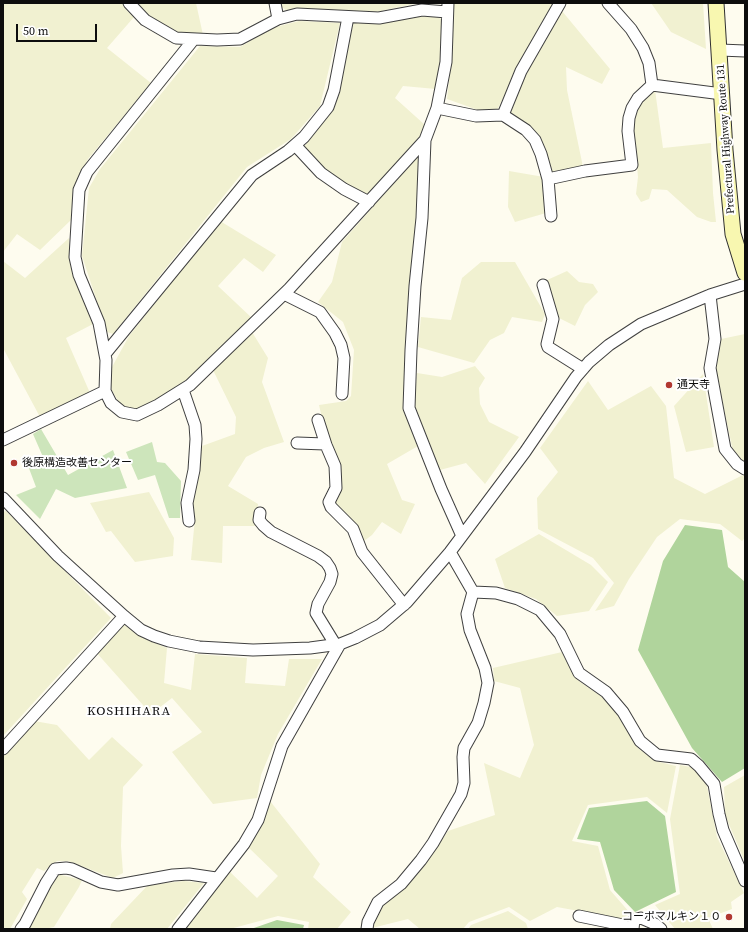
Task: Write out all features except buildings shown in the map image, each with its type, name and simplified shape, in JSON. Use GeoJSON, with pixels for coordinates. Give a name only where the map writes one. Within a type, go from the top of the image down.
{"type":"FeatureCollection","features":[{"type":"Feature","properties":{"kind":"main road","name":"Prefectural Highway Route 131"},"geometry":{"type":"LineString","coordinates":[[716,3],[733,234],[745,273]]}},
{"type":"Feature","properties":{"kind":"street"},"geometry":{"type":"LineString","coordinates":[[129,3],[145,20],[176,38],[217,40],[240,40],[278,19],[298,14],[379,18],[448,7],[446,62],[437,108],[425,140],[422,218],[411,343],[409,408],[462,536]]}},
{"type":"Feature","properties":{"kind":"street"},"geometry":{"type":"LineString","coordinates":[[274,3],[278,19]]}},
{"type":"Feature","properties":{"kind":"street"},"geometry":{"type":"LineString","coordinates":[[503,115],[521,71],[560,3]]}},
{"type":"Feature","properties":{"kind":"street"},"geometry":{"type":"LineString","coordinates":[[608,3],[631,29],[643,48],[649,63],[652,85]]}},
{"type":"Feature","properties":{"kind":"street"},"geometry":{"type":"LineString","coordinates":[[105,354],[252,175],[304,137],[328,106],[334,90],[348,17]]}},
{"type":"Feature","properties":{"kind":"street"},"geometry":{"type":"LineString","coordinates":[[194,39],[87,172],[79,190],[75,257],[79,275],[99,323],[106,360],[104,391],[111,403],[122,412],[137,415],[158,405],[190,385],[284,294],[425,140]]}},
{"type":"Feature","properties":{"kind":"street"},"geometry":{"type":"LineString","coordinates":[[720,50],[745,51]]}},
{"type":"Feature","properties":{"kind":"street"},"geometry":{"type":"LineString","coordinates":[[548,179],[585,171],[632,165],[628,131],[629,118],[632,108],[638,98],[652,85]]}},
{"type":"Feature","properties":{"kind":"street"},"geometry":{"type":"LineString","coordinates":[[652,85],[722,94]]}},
{"type":"Feature","properties":{"kind":"street"},"geometry":{"type":"LineString","coordinates":[[437,108],[476,116],[503,115],[526,130],[536,140],[541,154],[548,179],[551,216]]}},
{"type":"Feature","properties":{"kind":"street"},"geometry":{"type":"LineString","coordinates":[[295,145],[321,173],[344,189],[368,202]]}},
{"type":"Feature","properties":{"kind":"street"},"geometry":{"type":"LineString","coordinates":[[4,500],[58,556],[124,616],[141,630],[154,636],[199,647],[261,650],[310,648],[337,644],[380,625],[404,605],[450,552],[512,470],[589,362],[609,345],[641,324],[710,295],[745,284]]}},
{"type":"Feature","properties":{"kind":"street"},"geometry":{"type":"LineString","coordinates":[[543,285],[553,319],[547,344],[548,347],[583,369]]}},
{"type":"Feature","properties":{"kind":"street"},"geometry":{"type":"LineString","coordinates":[[284,294],[320,312],[335,333],[341,345],[344,358],[342,394]]}},
{"type":"Feature","properties":{"kind":"street"},"geometry":{"type":"LineString","coordinates":[[710,295],[715,340],[710,368],[725,450],[737,464],[745,469]]}},
{"type":"Feature","properties":{"kind":"street"},"geometry":{"type":"LineString","coordinates":[[183,390],[195,426],[196,439],[194,470],[187,503],[189,521]]}},
{"type":"Feature","properties":{"kind":"street"},"geometry":{"type":"LineString","coordinates":[[3,440],[104,391]]}},
{"type":"Feature","properties":{"kind":"street"},"geometry":{"type":"LineString","coordinates":[[318,420],[325,444],[335,466],[336,488],[329,502],[331,507],[353,529],[362,552],[404,605]]}},
{"type":"Feature","properties":{"kind":"street"},"geometry":{"type":"LineString","coordinates":[[297,443],[325,444]]}},
{"type":"Feature","properties":{"kind":"street"},"geometry":{"type":"LineString","coordinates":[[260,513],[259,520],[271,532],[318,556],[326,562],[330,568],[332,574],[330,582],[318,604],[316,613],[337,644]]}},
{"type":"Feature","properties":{"kind":"street"},"geometry":{"type":"LineString","coordinates":[[367,929],[368,922],[378,902],[401,884],[421,860],[436,838],[461,794],[464,783],[464,748],[478,723],[484,703],[488,683],[485,668],[470,630],[467,614],[473,592],[450,552]]}},
{"type":"Feature","properties":{"kind":"street"},"geometry":{"type":"LineString","coordinates":[[473,592],[496,593],[518,599],[540,610],[560,634],[579,673],[606,692],[623,712],[640,741],[657,754],[691,759],[699,766],[714,784],[723,830],[745,881]]}},
{"type":"Feature","properties":{"kind":"street"},"geometry":{"type":"LineString","coordinates":[[3,749],[124,616]]}},
{"type":"Feature","properties":{"kind":"street"},"geometry":{"type":"LineString","coordinates":[[178,929],[216,878],[244,844],[258,820],[282,746],[337,644]]}},
{"type":"Feature","properties":{"kind":"street"},"geometry":{"type":"LineString","coordinates":[[21,929],[54,869],[72,869],[101,882],[118,885],[174,875],[189,874],[216,878]]}},
{"type":"Feature","properties":{"kind":"street"},"geometry":{"type":"LineString","coordinates":[[579,916],[623,925],[631,929],[634,920],[641,918],[656,924],[662,929]]}},
{"type":"Feature","properties":{"kind":"green space"},"geometry":{"type":"Polygon","coordinates":[[[3,3],[123,3],[127,11],[134,17],[107,48],[151,83],[88,159],[73,188],[71,220],[40,250],[17,234],[3,252],[3,3]]]}},
{"type":"Feature","properties":{"kind":"green space"},"geometry":{"type":"Polygon","coordinates":[[[135,3],[196,3],[203,35],[189,35],[174,31],[146,15],[135,3]]]}},
{"type":"Feature","properties":{"kind":"green space"},"geometry":{"type":"Polygon","coordinates":[[[281,3],[440,3],[414,4],[376,12],[308,9],[288,12],[282,7],[281,3]]]}},
{"type":"Feature","properties":{"kind":"green space"},"geometry":{"type":"Polygon","coordinates":[[[454,3],[555,3],[540,25],[497,110],[478,110],[447,99],[452,53],[454,3]]]}},
{"type":"Feature","properties":{"kind":"green space"},"geometry":{"type":"Polygon","coordinates":[[[651,3],[703,3],[706,49],[671,32],[651,3]]]}},
{"type":"Feature","properties":{"kind":"green space"},"geometry":{"type":"Polygon","coordinates":[[[562,11],[610,69],[602,84],[566,67],[567,90],[583,167],[552,174],[543,145],[532,128],[510,115],[530,66],[562,11]]]}},
{"type":"Feature","properties":{"kind":"green space"},"geometry":{"type":"Polygon","coordinates":[[[435,15],[441,19],[441,62],[436,89],[403,86],[395,98],[425,125],[420,136],[367,196],[330,175],[304,147],[331,112],[338,98],[353,22],[435,15]]]}},
{"type":"Feature","properties":{"kind":"green space"},"geometry":{"type":"Polygon","coordinates":[[[299,21],[340,23],[320,106],[291,139],[247,167],[113,334],[107,332],[82,256],[89,188],[100,169],[200,46],[240,47],[272,28],[299,21]]]}},
{"type":"Feature","properties":{"kind":"green space"},"geometry":{"type":"Polygon","coordinates":[[[655,90],[663,148],[711,143],[716,222],[711,222],[697,217],[667,190],[652,189],[649,199],[641,202],[636,194],[638,177],[633,122],[640,104],[649,92],[655,90]]]}},
{"type":"Feature","properties":{"kind":"green space"},"geometry":{"type":"Polygon","coordinates":[[[418,156],[421,166],[407,326],[404,408],[418,446],[387,464],[402,500],[415,504],[401,534],[382,522],[372,535],[364,541],[335,506],[334,502],[339,465],[322,418],[319,405],[346,401],[351,396],[354,350],[343,322],[318,302],[332,282],[342,242],[418,156]]]}},
{"type":"Feature","properties":{"kind":"green space"},"geometry":{"type":"Polygon","coordinates":[[[509,171],[544,177],[546,213],[515,222],[508,207],[509,171]]]}},
{"type":"Feature","properties":{"kind":"green space"},"geometry":{"type":"Polygon","coordinates":[[[220,221],[276,255],[263,272],[244,258],[218,286],[253,319],[181,387],[142,408],[134,409],[124,407],[118,401],[108,383],[112,367],[129,336],[220,221]]]}},
{"type":"Feature","properties":{"kind":"green space"},"geometry":{"type":"Polygon","coordinates":[[[69,238],[71,268],[95,323],[66,338],[90,393],[40,417],[3,348],[3,261],[25,278],[69,238]]]}},
{"type":"Feature","properties":{"kind":"green space"},"geometry":{"type":"Polygon","coordinates":[[[481,262],[515,262],[545,314],[542,322],[512,317],[504,333],[490,340],[474,363],[418,347],[421,317],[451,320],[462,278],[481,262]]]}},
{"type":"Feature","properties":{"kind":"green space"},"geometry":{"type":"Polygon","coordinates":[[[567,271],[579,282],[593,284],[598,292],[585,305],[575,326],[557,317],[545,281],[567,271]]]}},
{"type":"Feature","properties":{"kind":"green space"},"geometry":{"type":"Polygon","coordinates":[[[252,332],[268,358],[262,382],[284,442],[264,448],[246,457],[228,486],[258,504],[255,526],[223,526],[222,563],[191,560],[195,518],[192,504],[202,446],[235,434],[236,417],[213,370],[252,332]]]}},
{"type":"Feature","properties":{"kind":"green space"},"geometry":{"type":"Polygon","coordinates":[[[745,334],[745,463],[733,451],[715,368],[721,339],[745,334]]]}},
{"type":"Feature","properties":{"kind":"green space"},"geometry":{"type":"Polygon","coordinates":[[[475,366],[485,378],[479,388],[480,404],[489,422],[519,437],[485,484],[466,463],[440,470],[414,408],[417,373],[442,377],[475,366]]]}},
{"type":"Feature","properties":{"kind":"green space"},"geometry":{"type":"Polygon","coordinates":[[[703,374],[714,447],[686,452],[674,406],[703,374]]]}},
{"type":"Feature","properties":{"kind":"green space"},"geometry":{"type":"Polygon","coordinates":[[[588,381],[608,410],[651,386],[666,406],[674,478],[705,494],[743,475],[745,477],[745,538],[742,541],[720,524],[680,519],[657,537],[629,579],[614,606],[595,611],[614,583],[593,558],[538,529],[537,498],[558,472],[540,448],[588,381]]]}},
{"type":"Feature","properties":{"kind":"green space"},"geometry":{"type":"Polygon","coordinates":[[[41,429],[68,475],[113,450],[127,488],[75,498],[56,489],[40,519],[16,495],[36,487],[27,463],[43,457],[33,434],[41,429]]]}},
{"type":"Feature","properties":{"kind":"green space"},"geometry":{"type":"Polygon","coordinates":[[[152,442],[157,462],[165,463],[181,481],[180,518],[169,518],[155,475],[138,480],[126,452],[152,442]]]}},
{"type":"Feature","properties":{"kind":"green space"},"geometry":{"type":"Polygon","coordinates":[[[149,492],[174,538],[173,556],[135,562],[111,531],[106,532],[90,503],[149,492]]]}},
{"type":"Feature","properties":{"kind":"green space"},"geometry":{"type":"Polygon","coordinates":[[[6,511],[111,618],[3,736],[3,512],[6,511]]]}},
{"type":"Feature","properties":{"kind":"green space"},"geometry":{"type":"Polygon","coordinates":[[[685,525],[722,530],[728,567],[745,582],[745,768],[722,782],[692,748],[638,650],[663,561],[685,525]]]}},
{"type":"Feature","properties":{"kind":"green space"},"geometry":{"type":"Polygon","coordinates":[[[539,534],[591,565],[608,582],[589,611],[557,616],[536,599],[505,588],[495,559],[539,534]]]}},
{"type":"Feature","properties":{"kind":"green space"},"geometry":{"type":"Polygon","coordinates":[[[123,624],[141,637],[167,648],[164,683],[191,690],[195,654],[247,658],[245,683],[285,686],[289,659],[322,659],[278,734],[261,775],[257,798],[213,804],[172,752],[202,732],[172,698],[151,714],[95,651],[123,624]]]}},
{"type":"Feature","properties":{"kind":"green space"},"geometry":{"type":"Polygon","coordinates":[[[562,652],[571,671],[580,682],[601,696],[617,714],[638,748],[655,761],[676,766],[667,813],[647,797],[588,805],[572,841],[598,846],[610,890],[630,913],[622,919],[557,907],[530,921],[509,907],[469,922],[463,929],[420,929],[408,919],[372,928],[380,908],[424,866],[448,831],[495,815],[484,763],[520,778],[534,745],[520,688],[494,681],[493,668],[562,652]]]}},
{"type":"Feature","properties":{"kind":"green space"},"geometry":{"type":"Polygon","coordinates":[[[34,721],[57,725],[89,760],[112,737],[143,765],[123,787],[121,846],[123,873],[113,878],[68,861],[57,861],[44,871],[37,868],[22,892],[27,899],[10,929],[3,929],[3,757],[34,721]]]}},
{"type":"Feature","properties":{"kind":"green space"},"geometry":{"type":"Polygon","coordinates":[[[680,765],[696,768],[707,786],[717,837],[744,893],[731,902],[732,909],[708,918],[713,929],[675,929],[655,905],[680,894],[670,819],[680,765]]]}},
{"type":"Feature","properties":{"kind":"green space"},"geometry":{"type":"Polygon","coordinates":[[[745,775],[745,862],[725,815],[724,787],[745,775]]]}},
{"type":"Feature","properties":{"kind":"green space"},"geometry":{"type":"Polygon","coordinates":[[[270,801],[320,864],[313,877],[351,912],[337,929],[308,929],[309,922],[278,916],[230,929],[183,929],[229,871],[257,898],[278,876],[248,847],[261,824],[270,801]]]}},
{"type":"Feature","properties":{"kind":"green space"},"geometry":{"type":"Polygon","coordinates":[[[647,801],[665,816],[676,892],[635,912],[614,890],[600,842],[577,839],[589,808],[647,801]]]}},
{"type":"Feature","properties":{"kind":"green space"},"geometry":{"type":"Polygon","coordinates":[[[57,874],[82,880],[54,927],[29,929],[57,874]]]}},
{"type":"Feature","properties":{"kind":"green space"},"geometry":{"type":"Polygon","coordinates":[[[184,881],[204,883],[167,929],[110,929],[111,924],[148,885],[184,881]]]}},
{"type":"Feature","properties":{"kind":"green space"},"geometry":{"type":"Polygon","coordinates":[[[508,911],[526,923],[528,929],[468,929],[471,925],[508,911]]]}},
{"type":"Feature","properties":{"kind":"green space"},"geometry":{"type":"Polygon","coordinates":[[[277,920],[304,925],[303,929],[251,929],[277,920]]]}},
{"type":"Feature","properties":{"kind":"place","name":"通天寺"},"geometry":{"type":"Point","coordinates":[669,385]}},
{"type":"Feature","properties":{"kind":"place","name":"後原構造改善センター"},"geometry":{"type":"Point","coordinates":[14,463]}},
{"type":"Feature","properties":{"kind":"place","name":"コーポマルキン１０"},"geometry":{"type":"Point","coordinates":[729,917]}},
{"type":"Feature","properties":{"kind":"district","name":"KOSHIHARA"},"geometry":{"type":"Point","coordinates":[129,712]}}]}
